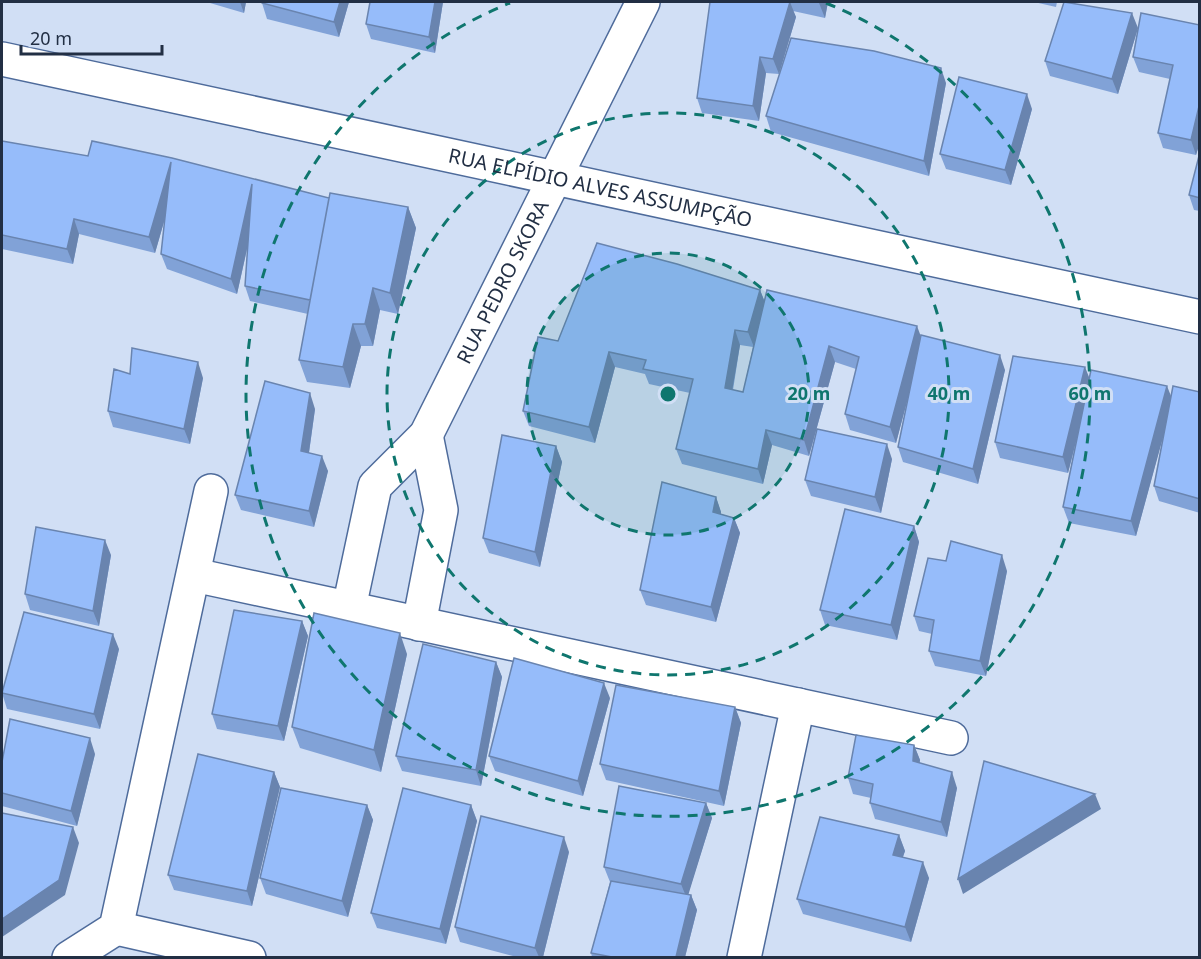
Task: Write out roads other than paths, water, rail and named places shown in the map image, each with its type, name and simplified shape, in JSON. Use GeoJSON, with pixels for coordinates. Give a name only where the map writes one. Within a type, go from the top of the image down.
{"type":"FeatureCollection","features":[{"type":"Feature","properties":{"kind":"street","name":"RUA PEDRO SKORA"},"geometry":{"type":"LineString","coordinates":[[349,608],[375,486],[426,435],[643,2]]}},
{"type":"Feature","properties":{"kind":"street","name":"RUA ELPÍDIO ALVES ASSUMPÇÃO"},"geometry":{"type":"LineString","coordinates":[[2,59],[1200,317]]}},
{"type":"Feature","properties":{"kind":"street"},"geometry":{"type":"LineString","coordinates":[[419,624],[441,510],[426,435]]}},
{"type":"Feature","properties":{"kind":"street"},"geometry":{"type":"LineString","coordinates":[[116,928],[211,491]]}},
{"type":"Feature","properties":{"kind":"street"},"geometry":{"type":"LineString","coordinates":[[194,575],[951,738]]}},
{"type":"Feature","properties":{"kind":"street"},"geometry":{"type":"LineString","coordinates":[[744,957],[798,705]]}},
{"type":"Feature","properties":{"kind":"street"},"geometry":{"type":"LineString","coordinates":[[69,957],[116,928],[249,957]]}}]}
